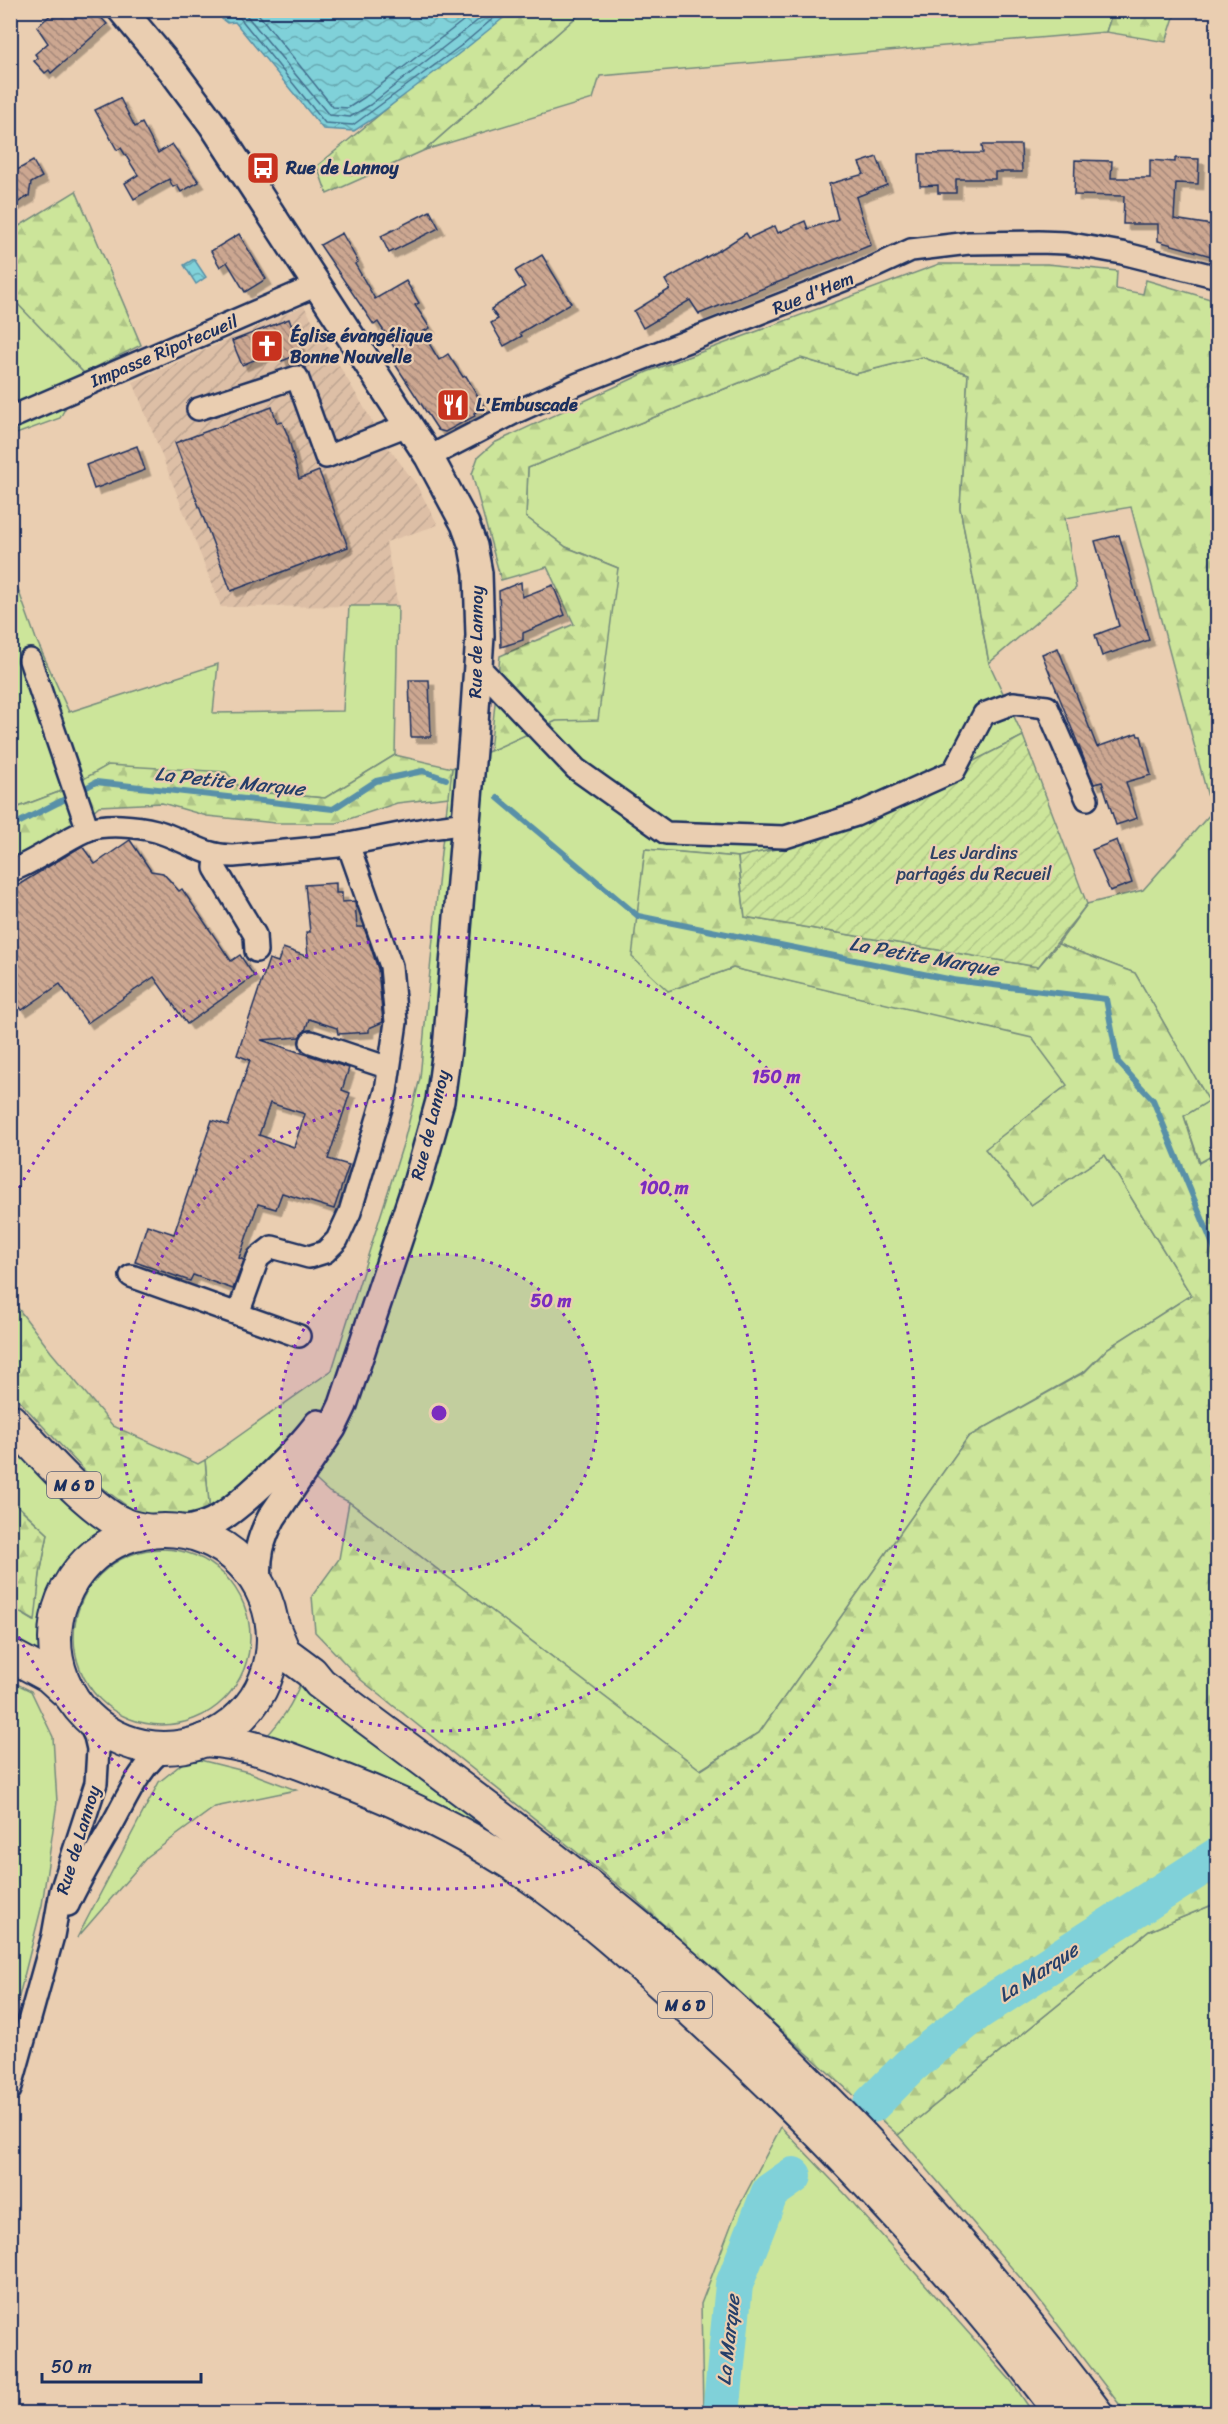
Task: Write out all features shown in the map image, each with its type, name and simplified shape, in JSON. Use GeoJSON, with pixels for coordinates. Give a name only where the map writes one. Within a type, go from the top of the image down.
{"type":"FeatureCollection","features":[{"type":"Feature","properties":{"kind":"highway","name":"M 6 D"},"geometry":{"type":"LineString","coordinates":[[10,1420],[55,1467],[104,1512],[124,1525],[150,1531]]}},
{"type":"Feature","properties":{"kind":"highway"},"geometry":{"type":"LineString","coordinates":[[10,1655],[49,1676],[78,1705],[103,1729],[120,1739],[139,1745],[166,1748],[204,1740],[223,1730],[240,1717],[258,1695],[271,1661],[273,1626],[270,1610],[258,1582],[238,1558],[225,1548],[197,1534],[182,1531],[150,1531],[120,1539],[93,1556],[82,1567],[65,1594],[56,1624],[55,1640],[60,1671],[78,1705]]}},
{"type":"Feature","properties":{"kind":"highway","name":"M 6 D"},"geometry":{"type":"LineString","coordinates":[[273,1626],[284,1652],[311,1672],[320,1683],[593,1890],[710,1988],[868,2142],[934,2214],[1030,2326],[1097,2414]]}},
{"type":"Feature","properties":{"kind":"highway","name":"M 6 D"},"geometry":{"type":"LineString","coordinates":[[204,1740],[230,1742],[265,1752],[311,1767],[404,1805],[511,1863],[559,1898],[665,1987],[739,2054],[823,2136],[934,2255],[989,2319],[1062,2414]]}},
{"type":"Feature","properties":{"kind":"main road","name":"Rue de Lannoy"},"geometry":{"type":"LineString","coordinates":[[122,10],[172,70],[213,125],[429,457],[457,507],[473,546],[480,602],[478,666],[466,823],[447,1048],[440,1101],[418,1180],[343,1405],[332,1428],[264,1532],[258,1556],[258,1582]]}},
{"type":"Feature","properties":{"kind":"main road","name":"Rue de Lannoy"},"geometry":{"type":"LineString","coordinates":[[182,1531],[201,1527],[229,1512],[272,1473],[314,1430],[339,1394],[355,1365]]}},
{"type":"Feature","properties":{"kind":"street","name":"Rue d'Hem"},"geometry":{"type":"LineString","coordinates":[[429,457],[524,408],[570,388],[859,274],[911,250],[969,243],[1066,243],[1122,253],[1218,277]]}},
{"type":"Feature","properties":{"kind":"street","name":"Impasse Ripotecueil"},"geometry":{"type":"LineString","coordinates":[[10,418],[317,285]]}},
{"type":"Feature","properties":{"kind":"street"},"geometry":{"type":"LineString","coordinates":[[198,409],[297,377],[326,457],[408,425]]}},
{"type":"Feature","properties":{"kind":"street"},"geometry":{"type":"LineString","coordinates":[[30,660],[85,821]]}},
{"type":"Feature","properties":{"kind":"street"},"geometry":{"type":"LineString","coordinates":[[478,666],[576,768],[666,833],[785,837],[856,815],[954,771],[984,714],[1013,703],[1047,707],[1087,799]]}},
{"type":"Feature","properties":{"kind":"street"},"geometry":{"type":"LineString","coordinates":[[10,871],[25,866],[85,821],[154,831],[216,856],[348,844],[466,823]]}},
{"type":"Feature","properties":{"kind":"street"},"geometry":{"type":"LineString","coordinates":[[238,1314],[258,1258],[272,1247],[309,1257],[324,1252],[337,1240],[353,1201],[386,1091],[396,1022],[391,966],[348,844]]}},
{"type":"Feature","properties":{"kind":"street"},"geometry":{"type":"LineString","coordinates":[[216,856],[214,868],[255,934],[256,951]]}},
{"type":"Feature","properties":{"kind":"street"},"geometry":{"type":"LineString","coordinates":[[311,1042],[389,1068]]}},
{"type":"Feature","properties":{"kind":"street"},"geometry":{"type":"LineString","coordinates":[[131,1276],[299,1336]]}},
{"type":"Feature","properties":{"kind":"street","name":"Rue de Lannoy"},"geometry":{"type":"LineString","coordinates":[[10,2090],[53,1936],[61,1891],[96,1783],[98,1767],[95,1736],[78,1705]]}},
{"type":"Feature","properties":{"kind":"street","name":"Rue de Lannoy"},"geometry":{"type":"LineString","coordinates":[[53,1936],[79,1882],[134,1787],[152,1758],[166,1748]]}},
{"type":"Feature","properties":{"kind":"shaded area"},"geometry":{"type":"Polygon","coordinates":[[[304,306],[385,443],[416,484],[438,525],[386,542],[398,606],[221,607],[133,382],[304,306]]]}},
{"type":"Feature","properties":{"kind":"green space"},"geometry":{"type":"Polygon","coordinates":[[[1113,10],[1176,11],[1166,42],[1106,32],[1113,10]]]}},
{"type":"Feature","properties":{"kind":"green space"},"geometry":{"type":"Polygon","coordinates":[[[506,11],[583,11],[425,150],[327,194],[317,166],[506,11]]]}},
{"type":"Feature","properties":{"kind":"green space"},"geometry":{"type":"Polygon","coordinates":[[[583,11],[1113,11],[1106,32],[600,76],[593,99],[425,150],[583,11]]]}},
{"type":"Feature","properties":{"kind":"green space"},"geometry":{"type":"Polygon","coordinates":[[[76,191],[141,345],[84,373],[10,296],[11,231],[76,191]]]}},
{"type":"Feature","properties":{"kind":"green space"},"geometry":{"type":"Polygon","coordinates":[[[939,264],[1047,264],[1117,271],[1116,289],[1143,294],[1146,280],[1217,301],[1217,810],[1212,812],[1131,507],[1065,518],[1076,588],[989,663],[960,508],[968,374],[922,357],[855,374],[801,358],[528,468],[526,517],[566,547],[618,568],[598,720],[556,721],[490,751],[500,656],[574,624],[547,567],[501,580],[472,474],[478,457],[494,443],[647,372],[939,264]]]}},
{"type":"Feature","properties":{"kind":"green space"},"geometry":{"type":"Polygon","coordinates":[[[11,296],[84,373],[60,418],[11,436],[11,296]]]}},
{"type":"Feature","properties":{"kind":"green space"},"geometry":{"type":"Polygon","coordinates":[[[922,357],[968,374],[960,508],[989,663],[1023,736],[819,840],[738,857],[645,849],[640,895],[668,991],[733,968],[1032,1037],[1068,1085],[986,1149],[1031,1205],[1105,1155],[1191,1295],[1108,1348],[1085,1371],[968,1437],[759,1733],[700,1770],[349,1502],[329,1492],[283,1450],[210,1514],[205,1460],[332,1370],[404,1141],[420,1078],[441,852],[452,768],[556,721],[618,568],[566,547],[526,517],[528,468],[801,358],[855,374],[922,357]]]}},
{"type":"Feature","properties":{"kind":"green space"},"geometry":{"type":"Polygon","coordinates":[[[10,567],[36,639],[69,712],[218,664],[213,713],[343,711],[349,606],[398,606],[395,755],[325,798],[243,791],[64,790],[11,810],[10,567]]]}},
{"type":"Feature","properties":{"kind":"green space","name":"Les Jardins partagés du Recueil"},"geometry":{"type":"Polygon","coordinates":[[[1023,736],[1087,904],[1038,967],[745,917],[738,857],[819,840],[1023,736]]]}},
{"type":"Feature","properties":{"kind":"green space"},"geometry":{"type":"Polygon","coordinates":[[[395,755],[452,768],[449,797],[397,803],[337,823],[275,823],[207,816],[162,803],[99,806],[89,815],[11,859],[11,810],[64,790],[108,765],[226,772],[243,791],[325,798],[395,755]]]}},
{"type":"Feature","properties":{"kind":"green space"},"geometry":{"type":"Polygon","coordinates":[[[1217,810],[1217,1153],[1200,1163],[1184,1116],[1208,1101],[1135,973],[1058,944],[1087,904],[1143,890],[1212,812],[1217,810]]]}},
{"type":"Feature","properties":{"kind":"green space"},"geometry":{"type":"Polygon","coordinates":[[[645,849],[738,857],[745,917],[1038,967],[1058,944],[1135,973],[1209,1101],[1184,1116],[1199,1163],[1217,1153],[1217,1903],[1149,1931],[898,2135],[634,1898],[360,1679],[315,1632],[312,1596],[339,1559],[349,1502],[701,1770],[759,1733],[968,1437],[1085,1372],[1108,1348],[1191,1295],[1105,1155],[1031,1205],[985,1149],[1067,1085],[1032,1038],[733,968],[668,991],[632,957],[645,849]]]}},
{"type":"Feature","properties":{"kind":"green space"},"geometry":{"type":"Polygon","coordinates":[[[11,1299],[51,1352],[113,1426],[198,1464],[205,1460],[210,1514],[139,1515],[96,1483],[11,1392],[11,1299]]]}},
{"type":"Feature","properties":{"kind":"green space"},"geometry":{"type":"Polygon","coordinates":[[[10,1445],[102,1532],[73,1559],[50,1593],[42,1619],[41,1656],[11,1639],[11,1607],[34,1621],[48,1534],[11,1499],[10,1445]]]}},
{"type":"Feature","properties":{"kind":"green space"},"geometry":{"type":"Polygon","coordinates":[[[10,1499],[48,1534],[40,1574],[35,1621],[11,1607],[10,1499]]]}},
{"type":"Feature","properties":{"kind":"green space"},"geometry":{"type":"Polygon","coordinates":[[[162,1549],[196,1556],[211,1564],[224,1575],[235,1588],[243,1603],[250,1637],[243,1671],[235,1686],[224,1699],[211,1710],[196,1718],[162,1725],[128,1718],[113,1710],[100,1699],[89,1686],[81,1671],[74,1637],[81,1603],[89,1588],[100,1575],[113,1564],[128,1556],[162,1549]]]}},
{"type":"Feature","properties":{"kind":"green space"},"geometry":{"type":"Polygon","coordinates":[[[11,1681],[31,1691],[53,1737],[57,1802],[42,1905],[11,2028],[11,1681]]]}},
{"type":"Feature","properties":{"kind":"green space"},"geometry":{"type":"Polygon","coordinates":[[[301,1681],[517,1850],[265,1738],[286,1711],[301,1681]]]}},
{"type":"Feature","properties":{"kind":"green space"},"geometry":{"type":"Polygon","coordinates":[[[200,1760],[248,1772],[296,1790],[215,1807],[147,1857],[77,1938],[159,1782],[183,1763],[200,1760]]]}},
{"type":"Feature","properties":{"kind":"green space"},"geometry":{"type":"Polygon","coordinates":[[[1217,1903],[1217,2413],[1126,2413],[1035,2295],[898,2135],[1149,1931],[1217,1903]]]}},
{"type":"Feature","properties":{"kind":"green space"},"geometry":{"type":"Polygon","coordinates":[[[781,2127],[846,2195],[1012,2382],[1033,2413],[703,2413],[701,2304],[737,2210],[781,2127]]]}},
{"type":"Feature","properties":{"kind":"water"},"geometry":{"type":"Polygon","coordinates":[[[221,10],[512,11],[377,116],[354,131],[323,129],[235,22],[227,23],[222,19],[221,10]]]}},
{"type":"Feature","properties":{"kind":"water"},"geometry":{"type":"Polygon","coordinates":[[[194,259],[206,277],[196,284],[184,265],[194,259]]]}},
{"type":"Feature","properties":{"kind":"building"},"geometry":{"type":"Polygon","coordinates":[[[56,10],[94,10],[107,24],[51,73],[49,70],[45,73],[34,61],[38,58],[35,54],[48,43],[37,27],[56,10]]]}},
{"type":"Feature","properties":{"kind":"building"},"geometry":{"type":"Polygon","coordinates":[[[120,98],[135,127],[142,123],[158,153],[172,144],[199,182],[181,192],[177,185],[173,187],[169,179],[134,199],[125,183],[138,175],[121,148],[117,150],[95,110],[120,98]]]}},
{"type":"Feature","properties":{"kind":"building"},"geometry":{"type":"Polygon","coordinates":[[[982,145],[1021,145],[1022,172],[995,172],[995,179],[956,179],[956,193],[938,193],[938,185],[920,186],[919,154],[983,153],[982,145]]]}},
{"type":"Feature","properties":{"kind":"building"},"geometry":{"type":"Polygon","coordinates":[[[877,157],[887,185],[856,197],[871,245],[699,314],[690,300],[643,328],[634,311],[670,289],[665,280],[746,233],[749,238],[775,226],[778,233],[805,221],[808,229],[838,219],[829,184],[864,174],[859,163],[877,157]]]}},
{"type":"Feature","properties":{"kind":"building"},"geometry":{"type":"Polygon","coordinates":[[[1175,158],[1199,159],[1198,184],[1176,183],[1174,219],[1218,226],[1218,258],[1158,241],[1158,224],[1123,224],[1124,196],[1074,195],[1075,160],[1112,161],[1111,178],[1150,178],[1150,160],[1175,162],[1175,158]]]}},
{"type":"Feature","properties":{"kind":"building"},"geometry":{"type":"Polygon","coordinates":[[[33,161],[42,177],[31,183],[29,196],[10,207],[10,174],[33,161]]]}},
{"type":"Feature","properties":{"kind":"building"},"geometry":{"type":"Polygon","coordinates":[[[430,211],[439,228],[389,253],[381,236],[430,211]]]}},
{"type":"Feature","properties":{"kind":"building"},"geometry":{"type":"Polygon","coordinates":[[[342,233],[358,262],[355,264],[375,299],[406,281],[419,303],[415,305],[430,328],[422,332],[439,360],[448,354],[463,377],[466,376],[485,408],[474,413],[475,416],[445,432],[438,430],[395,364],[402,360],[378,322],[374,325],[320,245],[342,233]]]}},
{"type":"Feature","properties":{"kind":"building"},"geometry":{"type":"Polygon","coordinates":[[[239,234],[266,279],[245,292],[227,262],[220,267],[211,251],[239,234]]]}},
{"type":"Feature","properties":{"kind":"building"},"geometry":{"type":"Polygon","coordinates":[[[542,255],[571,303],[520,333],[522,336],[504,346],[491,323],[498,319],[491,309],[525,287],[515,271],[542,255]]]}},
{"type":"Feature","properties":{"kind":"building","name":"Église évangélique Bonne Nouvelle"},"geometry":{"type":"Polygon","coordinates":[[[289,319],[302,353],[282,361],[278,350],[242,365],[232,341],[289,319]]]}},
{"type":"Feature","properties":{"kind":"building"},"geometry":{"type":"Polygon","coordinates":[[[272,407],[277,423],[282,422],[288,436],[299,479],[319,471],[348,547],[231,591],[175,443],[272,407]]]}},
{"type":"Feature","properties":{"kind":"building"},"geometry":{"type":"Polygon","coordinates":[[[137,446],[145,470],[94,489],[86,465],[137,446]]]}},
{"type":"Feature","properties":{"kind":"building"},"geometry":{"type":"Polygon","coordinates":[[[1119,535],[1149,640],[1102,656],[1095,635],[1119,626],[1095,541],[1119,535]]]}},
{"type":"Feature","properties":{"kind":"building"},"geometry":{"type":"Polygon","coordinates":[[[521,582],[522,597],[553,585],[565,615],[523,633],[523,640],[501,647],[499,591],[521,582]]]}},
{"type":"Feature","properties":{"kind":"building"},"geometry":{"type":"Polygon","coordinates":[[[1058,648],[1097,747],[1137,733],[1141,736],[1151,775],[1126,782],[1137,818],[1116,825],[1102,782],[1094,784],[1042,654],[1058,648]]]}},
{"type":"Feature","properties":{"kind":"building"},"geometry":{"type":"Polygon","coordinates":[[[409,680],[429,680],[431,737],[411,737],[409,680]]]}},
{"type":"Feature","properties":{"kind":"building"},"geometry":{"type":"Polygon","coordinates":[[[130,840],[151,871],[163,873],[179,891],[182,889],[231,961],[240,955],[254,976],[187,1024],[154,977],[87,1023],[60,984],[22,1010],[10,995],[10,890],[82,846],[95,864],[130,840]]]}},
{"type":"Feature","properties":{"kind":"building"},"geometry":{"type":"Polygon","coordinates":[[[1117,840],[1132,883],[1110,891],[1092,850],[1117,840]]]}},
{"type":"Feature","properties":{"kind":"building"},"geometry":{"type":"Polygon","coordinates":[[[336,883],[336,893],[342,893],[342,902],[355,901],[357,927],[364,927],[378,969],[383,1022],[369,1028],[369,1032],[338,1034],[337,1028],[309,1019],[305,1031],[299,1037],[261,1040],[349,1068],[342,1090],[350,1093],[328,1159],[349,1165],[334,1209],[282,1193],[276,1209],[258,1204],[239,1258],[244,1260],[233,1289],[193,1275],[190,1281],[135,1262],[147,1225],[174,1234],[212,1120],[228,1125],[250,1060],[237,1055],[269,959],[278,962],[283,948],[308,957],[306,932],[310,932],[305,885],[336,883]],[[270,1103],[259,1135],[294,1147],[305,1114],[270,1103]]]}},
{"type":"Feature","properties":{"kind":"waterway","name":"La Petite Marque"},"geometry":{"type":"LineString","coordinates":[[80,791],[96,782],[333,809],[376,781],[423,771],[446,779]]}},
{"type":"Feature","properties":{"kind":"waterway","name":"La Petite Marque"},"geometry":{"type":"LineString","coordinates":[[10,827],[71,796]]}},
{"type":"Feature","properties":{"kind":"waterway","name":"La Petite Marque"},"geometry":{"type":"LineString","coordinates":[[498,798],[638,916],[953,980],[1106,999],[1118,1062],[1153,1100],[1218,1257]]}},
{"type":"Feature","properties":{"kind":"waterway","name":"La Marque"},"geometry":{"type":"LineString","coordinates":[[872,2104],[911,2065],[978,2011],[1218,1856]]}},
{"type":"Feature","properties":{"kind":"waterway","name":"La Marque"},"geometry":{"type":"LineString","coordinates":[[721,2414],[734,2285],[770,2192],[793,2176]]}},
{"type":"Feature","properties":{"kind":"place","name":"Rue de Lannoy"},"geometry":{"type":"Point","coordinates":[263,168]}},
{"type":"Feature","properties":{"kind":"place","name":"Église évangélique Bonne Nouvelle"},"geometry":{"type":"Point","coordinates":[267,346]}},
{"type":"Feature","properties":{"kind":"place","name":"L'Embuscade"},"geometry":{"type":"Point","coordinates":[453,405]}}]}
